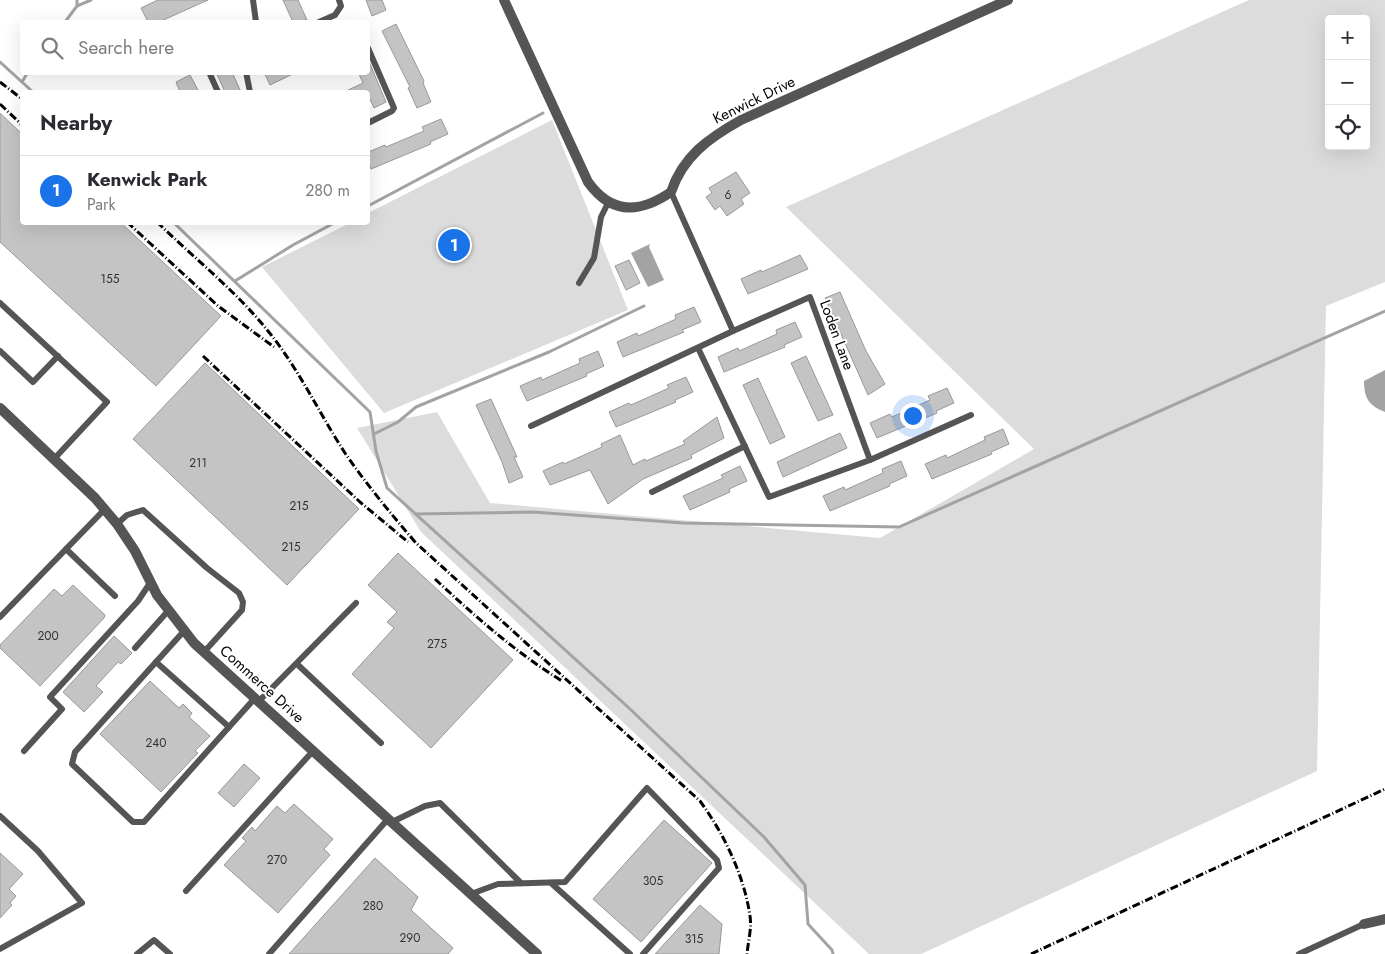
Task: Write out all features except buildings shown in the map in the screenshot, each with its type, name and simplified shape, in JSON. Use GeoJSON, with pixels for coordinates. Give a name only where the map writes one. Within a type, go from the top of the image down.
{"type":"FeatureCollection","features":[{"type":"Feature","properties":{"kind":"street"},"geometry":{"type":"LineString","coordinates":[[504,0],[588,182],[596,193],[608,203],[627,208],[639,206],[670,192]]}},
{"type":"Feature","properties":{"kind":"street","name":"Kenwick Drive"},"geometry":{"type":"LineString","coordinates":[[670,192],[677,174],[687,160],[720,132],[740,120],[1008,0]]}},
{"type":"Feature","properties":{"kind":"street","name":"Commerce Drive"},"geometry":{"type":"LineString","coordinates":[[0,408],[105,509],[135,551],[150,583],[168,611],[204,652],[536,954]]}},
{"type":"Feature","properties":{"kind":"street"},"geometry":{"type":"LineString","coordinates":[[1364,924],[1385,919]]}},
{"type":"Feature","properties":{"kind":"lane"},"geometry":{"type":"LineString","coordinates":[[253,0],[256,20]]}},
{"type":"Feature","properties":{"kind":"lane"},"geometry":{"type":"LineString","coordinates":[[324,20],[335,16],[341,6],[338,0]]}},
{"type":"Feature","properties":{"kind":"lane"},"geometry":{"type":"LineString","coordinates":[[370,53],[394,108],[392,111],[370,122]]}},
{"type":"Feature","properties":{"kind":"lane"},"geometry":{"type":"LineString","coordinates":[[210,75],[217,90]]}},
{"type":"Feature","properties":{"kind":"lane"},"geometry":{"type":"LineString","coordinates":[[247,75],[250,90]]}},
{"type":"Feature","properties":{"kind":"lane"},"geometry":{"type":"LineString","coordinates":[[670,192],[733,331]]}},
{"type":"Feature","properties":{"kind":"lane"},"geometry":{"type":"LineString","coordinates":[[579,283],[594,258],[601,217],[608,203]]}},
{"type":"Feature","properties":{"kind":"lane","name":"Loden Lane"},"geometry":{"type":"LineString","coordinates":[[531,426],[810,297],[870,460]]}},
{"type":"Feature","properties":{"kind":"lane"},"geometry":{"type":"LineString","coordinates":[[0,303],[107,402],[54,459]]}},
{"type":"Feature","properties":{"kind":"lane"},"geometry":{"type":"LineString","coordinates":[[698,348],[769,497],[870,460],[971,415]]}},
{"type":"Feature","properties":{"kind":"lane"},"geometry":{"type":"LineString","coordinates":[[0,351],[33,382],[58,356]]}},
{"type":"Feature","properties":{"kind":"lane"},"geometry":{"type":"LineString","coordinates":[[652,492],[745,446]]}},
{"type":"Feature","properties":{"kind":"lane"},"geometry":{"type":"LineString","coordinates":[[0,617],[105,509]]}},
{"type":"Feature","properties":{"kind":"lane"},"geometry":{"type":"LineString","coordinates":[[117,524],[127,515],[143,510],[207,568],[239,593],[242,610],[204,652]]}},
{"type":"Feature","properties":{"kind":"lane"},"geometry":{"type":"LineString","coordinates":[[66,548],[115,596]]}},
{"type":"Feature","properties":{"kind":"lane"},"geometry":{"type":"LineString","coordinates":[[24,751],[62,709],[50,697],[138,601],[150,583]]}},
{"type":"Feature","properties":{"kind":"lane"},"geometry":{"type":"LineString","coordinates":[[184,631],[75,752],[72,764],[133,822],[144,822],[229,728],[356,603]]}},
{"type":"Feature","properties":{"kind":"lane"},"geometry":{"type":"LineString","coordinates":[[135,648],[168,611]]}},
{"type":"Feature","properties":{"kind":"lane"},"geometry":{"type":"LineString","coordinates":[[156,662],[229,728]]}},
{"type":"Feature","properties":{"kind":"lane"},"geometry":{"type":"LineString","coordinates":[[296,664],[381,743]]}},
{"type":"Feature","properties":{"kind":"lane"},"geometry":{"type":"LineString","coordinates":[[186,891],[313,751]]}},
{"type":"Feature","properties":{"kind":"lane"},"geometry":{"type":"LineString","coordinates":[[471,894],[498,884],[565,882],[647,788],[717,860],[719,868],[643,954]]}},
{"type":"Feature","properties":{"kind":"lane"},"geometry":{"type":"LineString","coordinates":[[270,954],[390,820],[425,806],[440,803],[521,883]]}},
{"type":"Feature","properties":{"kind":"lane"},"geometry":{"type":"LineString","coordinates":[[0,816],[38,851],[82,903],[0,949]]}},
{"type":"Feature","properties":{"kind":"lane"},"geometry":{"type":"LineString","coordinates":[[551,883],[630,954]]}},
{"type":"Feature","properties":{"kind":"lane"},"geometry":{"type":"LineString","coordinates":[[1299,954],[1364,924]]}},
{"type":"Feature","properties":{"kind":"lane"},"geometry":{"type":"LineString","coordinates":[[137,954],[154,940],[170,954]]}},
{"type":"Feature","properties":{"kind":"shaded area"},"geometry":{"type":"Polygon","coordinates":[[[1249,0],[1385,0],[1385,282],[1326,306],[1317,771],[921,954],[869,954],[421,532],[357,428],[437,412],[490,503],[880,538],[1034,449],[786,207],[1249,0]]]}},
{"type":"Feature","properties":{"kind":"shaded area"},"geometry":{"type":"Polygon","coordinates":[[[552,120],[628,310],[384,413],[262,267],[346,225],[370,225],[370,212],[552,120]]]}},
{"type":"Feature","properties":{"kind":"shaded area"},"geometry":{"type":"Polygon","coordinates":[[[650,244],[649,247],[664,280],[648,287],[631,253],[650,244]]]}},
{"type":"Feature","properties":{"kind":"shaded area"},"geometry":{"type":"Polygon","coordinates":[[[1385,370],[1385,412],[1371,404],[1366,397],[1364,381],[1385,370]]]}},
{"type":"Feature","properties":{"kind":"waterway"},"geometry":{"type":"LineString","coordinates":[[66,20],[77,6],[77,0]]}},
{"type":"Feature","properties":{"kind":"waterway"},"geometry":{"type":"LineString","coordinates":[[77,6],[91,0]]}},
{"type":"Feature","properties":{"kind":"waterway"},"geometry":{"type":"LineString","coordinates":[[0,62],[31,90]]}},
{"type":"Feature","properties":{"kind":"waterway"},"geometry":{"type":"LineString","coordinates":[[22,82],[26,75]]}},
{"type":"Feature","properties":{"kind":"waterway"},"geometry":{"type":"LineString","coordinates":[[370,205],[543,113]]}},
{"type":"Feature","properties":{"kind":"waterway"},"geometry":{"type":"LineString","coordinates":[[176,225],[370,412],[376,451],[387,488],[629,708],[764,837],[805,885],[808,924],[832,950],[833,954]]}},
{"type":"Feature","properties":{"kind":"waterway"},"geometry":{"type":"LineString","coordinates":[[235,281],[293,245],[330,225]]}},
{"type":"Feature","properties":{"kind":"waterway"},"geometry":{"type":"LineString","coordinates":[[374,434],[398,422],[416,407],[549,352],[644,306]]}},
{"type":"Feature","properties":{"kind":"waterway"},"geometry":{"type":"LineString","coordinates":[[415,514],[533,512],[683,523],[899,527],[1385,311]]}},
{"type":"Feature","properties":{"kind":"railway"},"geometry":{"type":"LineString","coordinates":[[0,82],[20,97]]}},
{"type":"Feature","properties":{"kind":"railway"},"geometry":{"type":"LineString","coordinates":[[0,104],[20,123]]}},
{"type":"Feature","properties":{"kind":"railway"},"geometry":{"type":"LineString","coordinates":[[130,225],[218,306],[274,347]]}},
{"type":"Feature","properties":{"kind":"railway"},"geometry":{"type":"LineString","coordinates":[[160,225],[229,288],[256,316],[299,376],[345,453],[379,499],[416,543],[700,801],[725,841],[743,885],[750,921],[747,954]]}},
{"type":"Feature","properties":{"kind":"railway"},"geometry":{"type":"LineString","coordinates":[[203,356],[360,502],[408,542]]}},
{"type":"Feature","properties":{"kind":"railway"},"geometry":{"type":"LineString","coordinates":[[435,579],[496,633],[562,681]]}},
{"type":"Feature","properties":{"kind":"railway"},"geometry":{"type":"LineString","coordinates":[[1031,954],[1385,789]]}},
{"type":"Feature","properties":{"kind":"place","name":"Kenwick Park"},"geometry":{"type":"Point","coordinates":[454,245]}}]}
